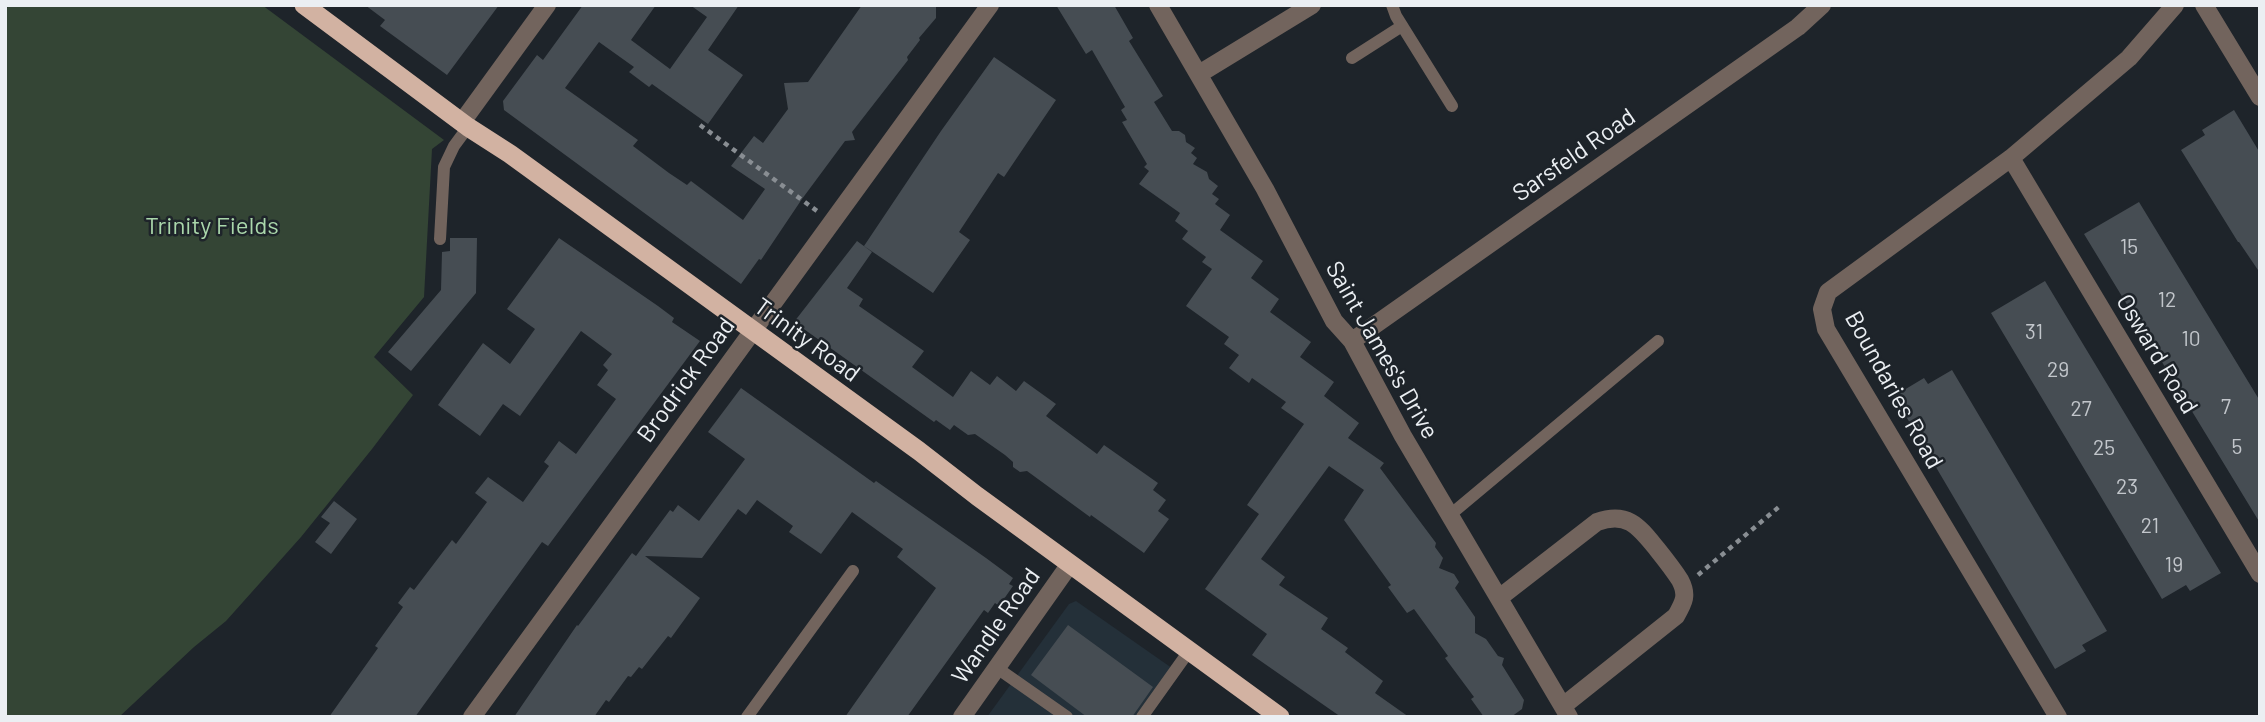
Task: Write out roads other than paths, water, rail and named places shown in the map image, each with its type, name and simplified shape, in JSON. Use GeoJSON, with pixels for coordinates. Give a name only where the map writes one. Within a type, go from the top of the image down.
{"type":"FeatureCollection","features":[{"type":"Feature","properties":{"kind":"highway","name":"Trinity Road"},"geometry":{"type":"LineString","coordinates":[[304,5],[1280,717]]}},
{"type":"Feature","properties":{"kind":"street"},"geometry":{"type":"LineString","coordinates":[[465,125],[547,5]]}},
{"type":"Feature","properties":{"kind":"street","name":"Brodrick Road"},"geometry":{"type":"LineString","coordinates":[[472,717],[990,5]]}},
{"type":"Feature","properties":{"kind":"street","name":"Saint James's Drive"},"geometry":{"type":"LineString","coordinates":[[1158,5],[1265,189],[1335,321],[1352,341],[1377,392],[1566,712]]}},
{"type":"Feature","properties":{"kind":"street"},"geometry":{"type":"LineString","coordinates":[[1199,74],[1312,5]]}},
{"type":"Feature","properties":{"kind":"street","name":"Sarsfeld Road"},"geometry":{"type":"LineString","coordinates":[[1352,341],[1798,27],[1822,5]]}},
{"type":"Feature","properties":{"kind":"street","name":"Boundaries Road"},"geometry":{"type":"LineString","coordinates":[[2058,717],[1826,329],[1822,309],[1828,292],[2011,158],[2129,58],[2175,5]]}},
{"type":"Feature","properties":{"kind":"street"},"geometry":{"type":"LineString","coordinates":[[2204,5],[2260,97]]}},
{"type":"Feature","properties":{"kind":"street","name":"Osward Road"},"geometry":{"type":"LineString","coordinates":[[2011,158],[2260,574]]}},
{"type":"Feature","properties":{"kind":"street"},"geometry":{"type":"LineString","coordinates":[[1499,598],[1597,522],[1608,518],[1617,518],[1638,526],[1683,585],[1685,600],[1676,616],[1566,712]]}},
{"type":"Feature","properties":{"kind":"street","name":"Wandle Road"},"geometry":{"type":"LineString","coordinates":[[962,717],[1070,564]]}},
{"type":"Feature","properties":{"kind":"lane"},"geometry":{"type":"LineString","coordinates":[[1392,5],[1402,26],[1452,106]]}},
{"type":"Feature","properties":{"kind":"lane"},"geometry":{"type":"LineString","coordinates":[[1352,58],[1402,26]]}},
{"type":"Feature","properties":{"kind":"lane"},"geometry":{"type":"LineString","coordinates":[[440,239],[444,167],[465,125]]}},
{"type":"Feature","properties":{"kind":"lane"},"geometry":{"type":"LineString","coordinates":[[1450,516],[1658,341]]}},
{"type":"Feature","properties":{"kind":"lane"},"geometry":{"type":"LineString","coordinates":[[747,717],[853,571]]}},
{"type":"Feature","properties":{"kind":"lane"},"geometry":{"type":"LineString","coordinates":[[1142,717],[1189,651]]}},
{"type":"Feature","properties":{"kind":"lane"},"geometry":{"type":"LineString","coordinates":[[998,668],[1067,717]]}},
{"type":"Feature","properties":{"kind":"park label","name":"Trinity Fields"},"geometry":{"type":"Point","coordinates":[212,226]}}]}
